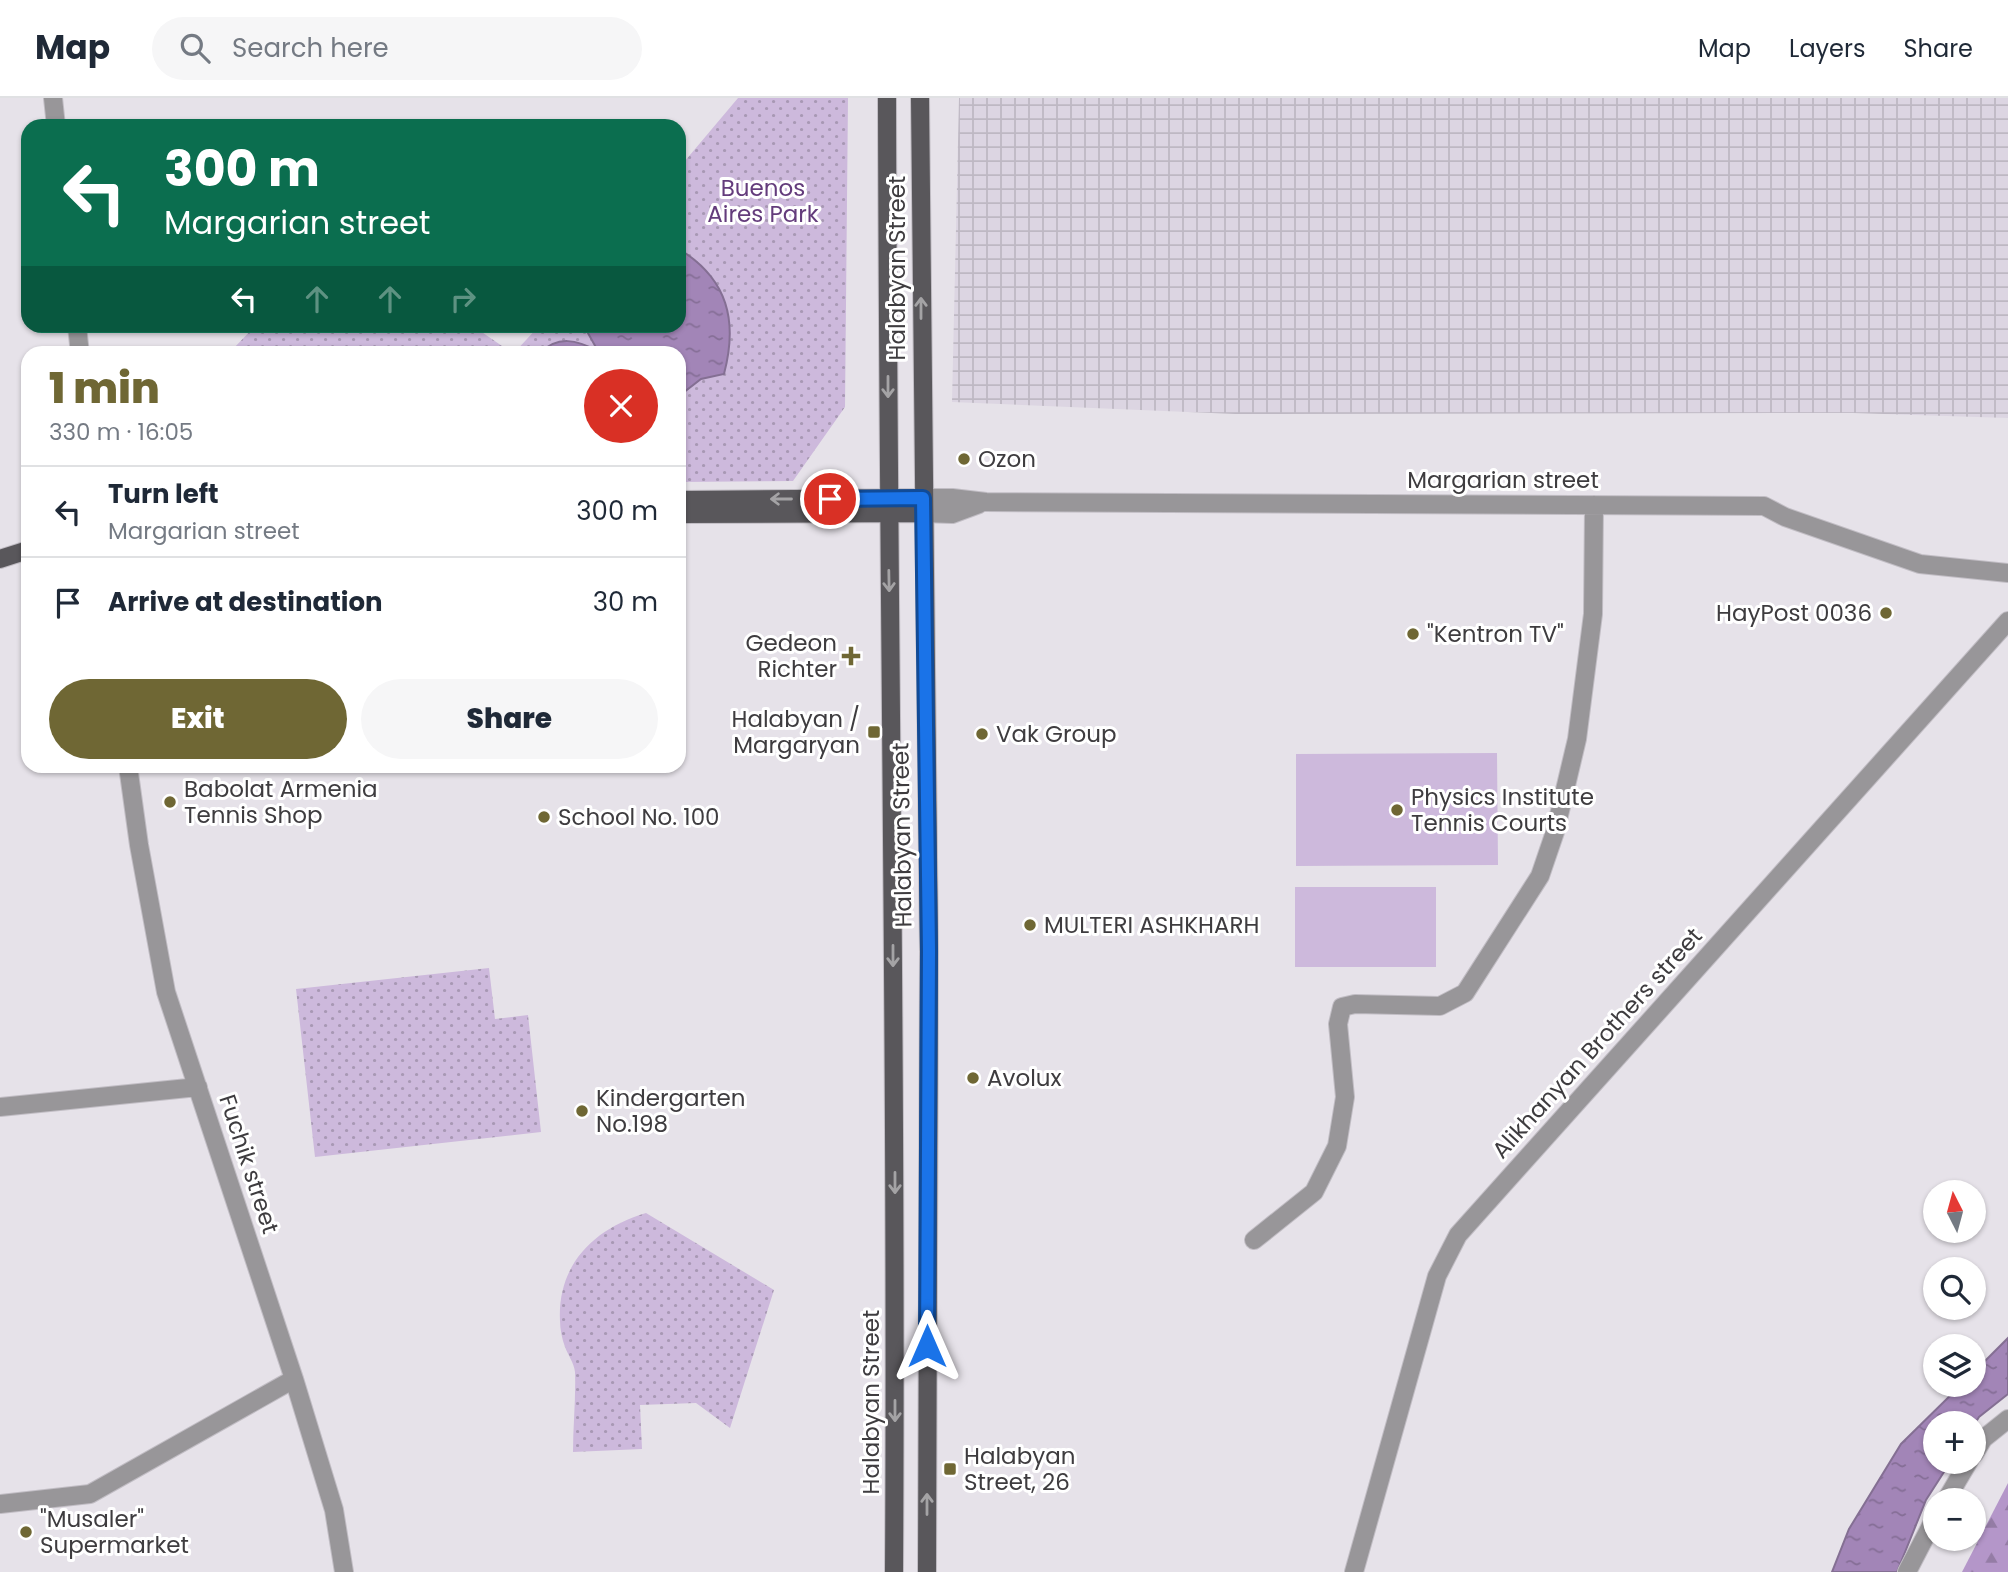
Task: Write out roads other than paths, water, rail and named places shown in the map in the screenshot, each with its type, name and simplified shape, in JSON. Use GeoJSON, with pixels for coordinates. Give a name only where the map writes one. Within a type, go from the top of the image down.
{"type":"FeatureCollection","features":[{"type":"Feature","properties":{"kind":"main road","name":"Halabyan Street"},"geometry":{"type":"LineString","coordinates":[[887,98],[895,1291],[894,1572]]}},
{"type":"Feature","properties":{"kind":"main road","name":"Halabyan Street"},"geometry":{"type":"LineString","coordinates":[[920,98],[929,951],[927,1572]]}},
{"type":"Feature","properties":{"kind":"main road","name":"Margarian street"},"geometry":{"type":"LineString","coordinates":[[686,500],[923,506]]}},
{"type":"Feature","properties":{"kind":"main road","name":"Margarian street"},"geometry":{"type":"LineString","coordinates":[[686,514],[888,506]]}},
{"type":"Feature","properties":{"kind":"main road"},"geometry":{"type":"LineString","coordinates":[[0,557],[21,550]]}},
{"type":"Feature","properties":{"kind":"street"},"geometry":{"type":"LineString","coordinates":[[53,98],[55,119]]}},
{"type":"Feature","properties":{"kind":"street","name":"Margarian street"},"geometry":{"type":"LineString","coordinates":[[923,506],[952,514],[986,502],[1764,506],[1785,517],[1920,564],[2008,573]]}},
{"type":"Feature","properties":{"kind":"street"},"geometry":{"type":"LineString","coordinates":[[1254,1240],[1314,1192],[1336,1146],[1345,1097],[1338,1024],[1342,1007],[1355,1004],[1440,1006],[1465,993],[1540,876],[1555,832],[1577,739],[1592,614],[1594,505]]}},
{"type":"Feature","properties":{"kind":"street","name":"Alikhanyan Brothers street"},"geometry":{"type":"LineString","coordinates":[[1354,1572],[1437,1276],[1458,1235],[2008,621]]}},
{"type":"Feature","properties":{"kind":"street","name":"Fuchik street"},"geometry":{"type":"LineString","coordinates":[[129,773],[139,845],[166,992],[294,1379],[334,1510],[344,1572]]}},
{"type":"Feature","properties":{"kind":"street"},"geometry":{"type":"LineString","coordinates":[[0,1107],[198,1087]]}},
{"type":"Feature","properties":{"kind":"street"},"geometry":{"type":"LineString","coordinates":[[0,1504],[90,1494],[294,1379]]}},
{"type":"Feature","properties":{"kind":"street"},"geometry":{"type":"LineString","coordinates":[[1986,1437],[2008,1419]]}},
{"type":"Feature","properties":{"kind":"street"},"geometry":{"type":"LineString","coordinates":[[1907,1572],[1923,1541]]}},
{"type":"Feature","properties":{"kind":"water"},"geometry":{"type":"Polygon","coordinates":[[[686,254],[709,274],[725,303],[730,336],[724,374],[701,379],[686,391],[686,346],[595,346],[588,333],[686,333],[686,254]]]}},
{"type":"Feature","properties":{"kind":"water"},"geometry":{"type":"Polygon","coordinates":[[[568,341],[587,346],[549,346],[568,341]]]}},
{"type":"Feature","properties":{"kind":"water"},"geometry":{"type":"Polygon","coordinates":[[[2008,1338],[2008,1394],[1986,1411],[1935,1411],[1949,1397],[1986,1397],[1986,1360],[2008,1338]]]}},
{"type":"Feature","properties":{"kind":"water"},"geometry":{"type":"Polygon","coordinates":[[[1923,1422],[1923,1474],[1943,1474],[1934,1488],[1923,1488],[1923,1507],[1897,1572],[1832,1572],[1849,1529],[1901,1444],[1923,1422]]]}},
{"type":"Feature","properties":{"kind":"place","name":"Ozon"},"geometry":{"type":"Point","coordinates":[964,459]}},
{"type":"Feature","properties":{"kind":"place","name":"HayPost 0036"},"geometry":{"type":"Point","coordinates":[1886,613]}},
{"type":"Feature","properties":{"kind":"place","name":"\"Kentron TV\""},"geometry":{"type":"Point","coordinates":[1413,634]}},
{"type":"Feature","properties":{"kind":"place","name":"Gedeon Richter"},"geometry":{"type":"Point","coordinates":[851,656]}},
{"type":"Feature","properties":{"kind":"place","name":"Halabyan / Margaryan"},"geometry":{"type":"Point","coordinates":[874,732]}},
{"type":"Feature","properties":{"kind":"place","name":"Vak Group"},"geometry":{"type":"Point","coordinates":[982,734]}},
{"type":"Feature","properties":{"kind":"place","name":"Babolat Armenia Tennis Shop"},"geometry":{"type":"Point","coordinates":[170,802]}},
{"type":"Feature","properties":{"kind":"place","name":"Physics Institute Tennis Courts"},"geometry":{"type":"Point","coordinates":[1397,810]}},
{"type":"Feature","properties":{"kind":"place","name":"School No. 100"},"geometry":{"type":"Point","coordinates":[544,817]}},
{"type":"Feature","properties":{"kind":"place","name":"MULTERI ASHKHARH"},"geometry":{"type":"Point","coordinates":[1030,925]}},
{"type":"Feature","properties":{"kind":"place","name":"Avolux"},"geometry":{"type":"Point","coordinates":[973,1078]}},
{"type":"Feature","properties":{"kind":"place","name":"Kindergarten No.198"},"geometry":{"type":"Point","coordinates":[582,1111]}},
{"type":"Feature","properties":{"kind":"place","name":"Halabyan Street, 26"},"geometry":{"type":"Point","coordinates":[950,1469]}},
{"type":"Feature","properties":{"kind":"place","name":"\"Musaler\" Supermarket"},"geometry":{"type":"Point","coordinates":[26,1532]}},
{"type":"Feature","properties":{"kind":"park label","name":"Buenos Aires Park"},"geometry":{"type":"Point","coordinates":[763,201]}}]}
